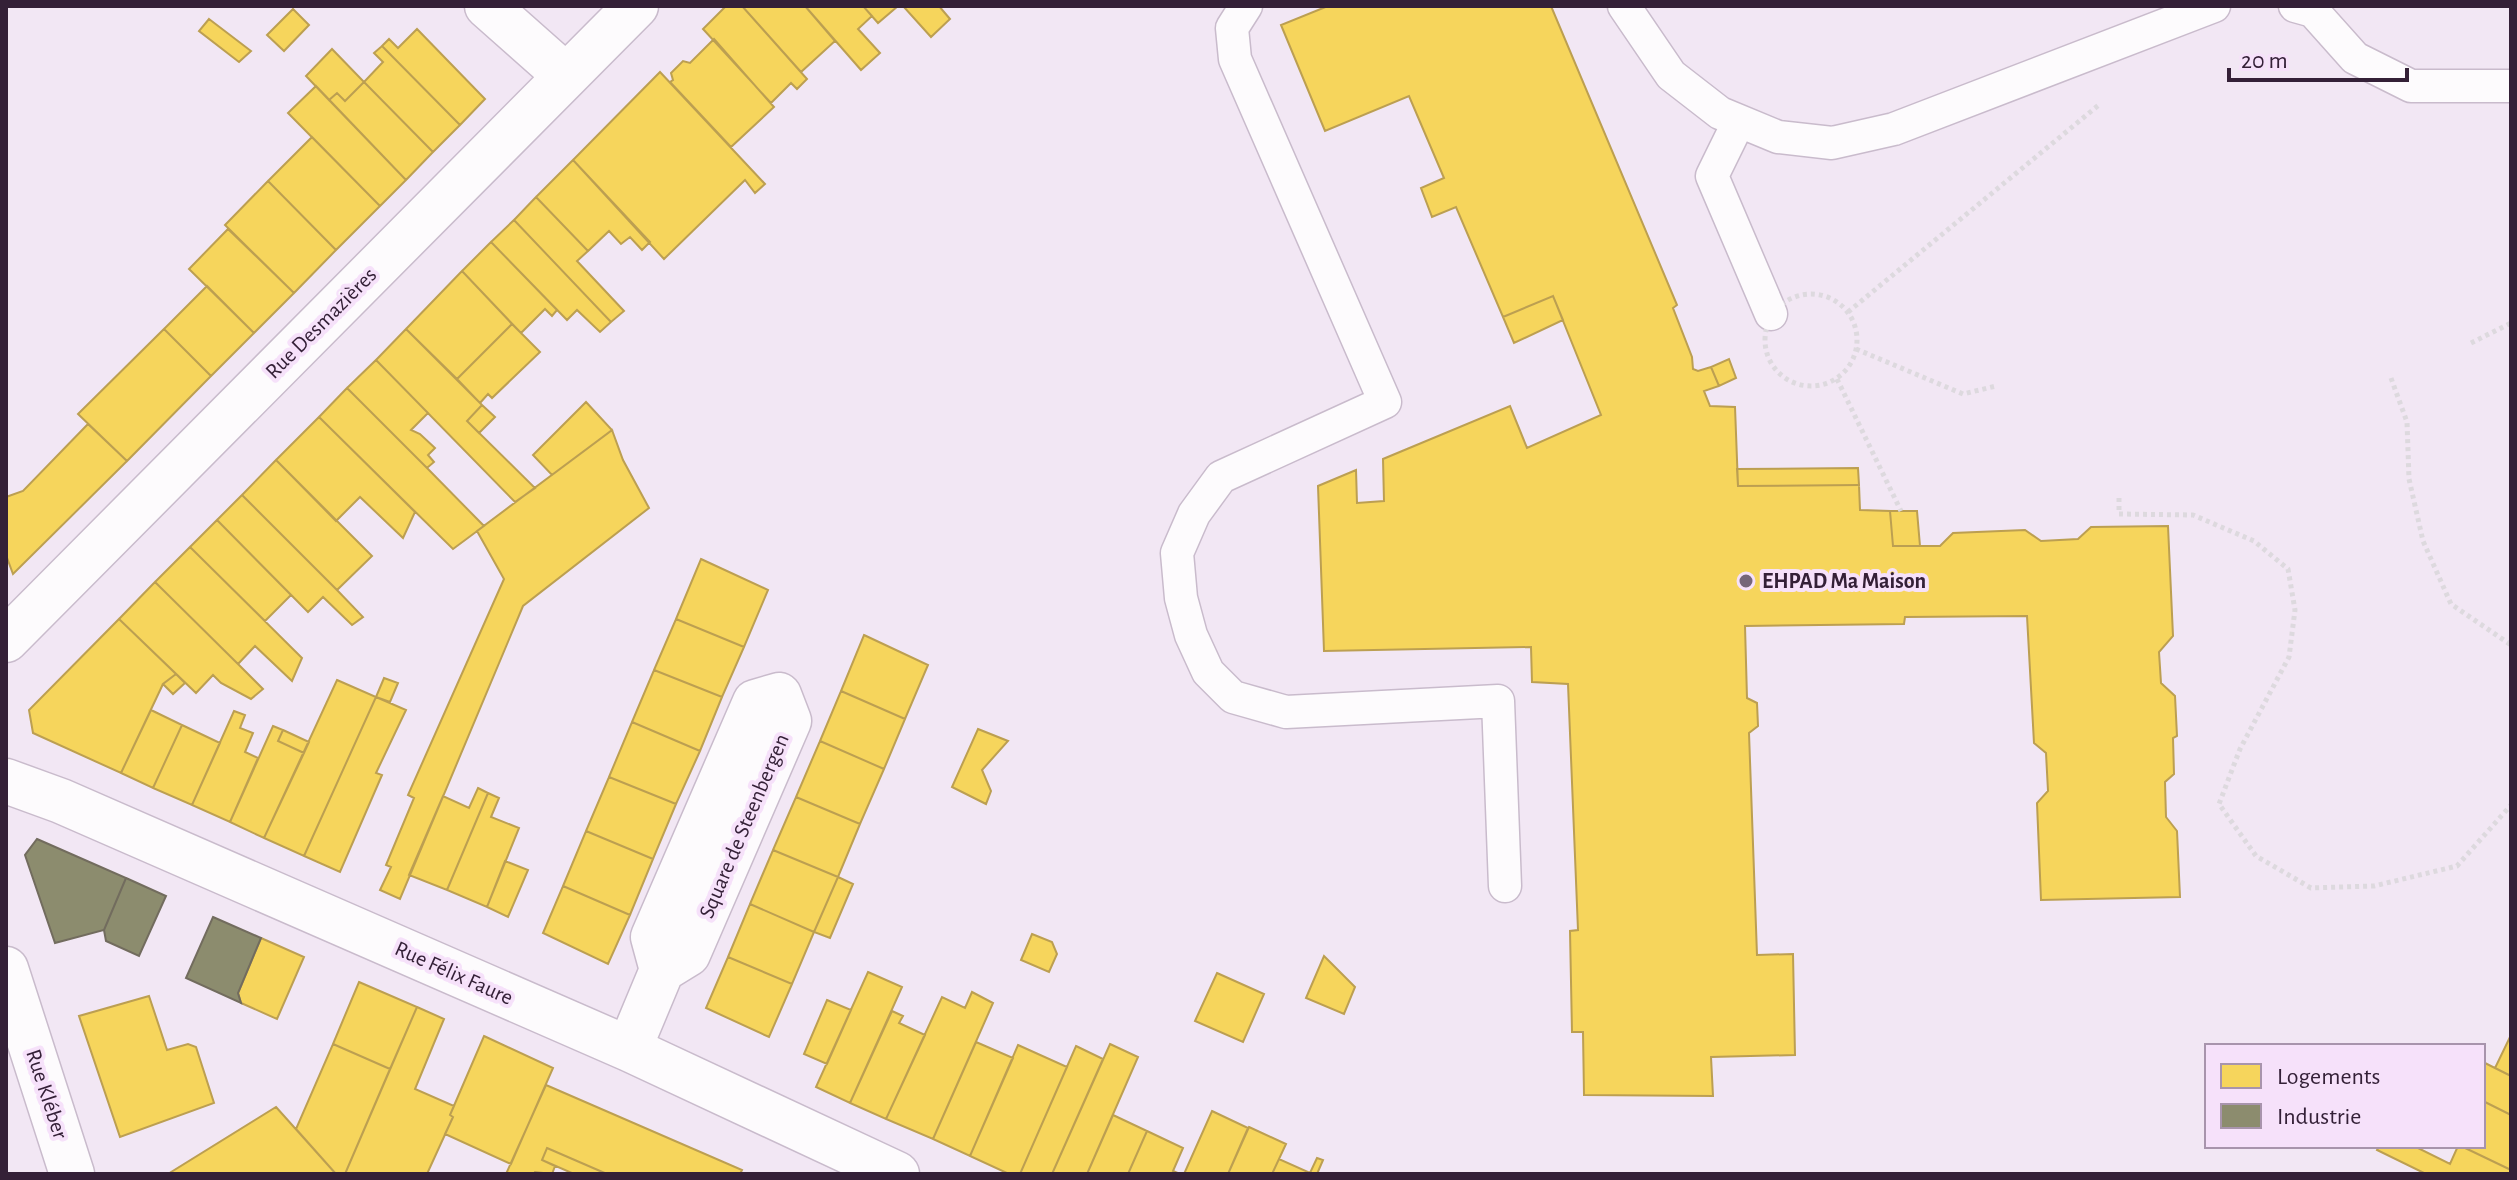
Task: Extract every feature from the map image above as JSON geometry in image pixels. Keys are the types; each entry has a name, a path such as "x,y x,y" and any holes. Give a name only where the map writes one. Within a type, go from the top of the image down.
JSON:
{"street":[{"path":"487,6 566,76"},
{"name":"Rue Desmazières","path":"6,640 636,6"},
{"name":"Square de Steenbergen","path":"629,1049 662,970 688,954 789,721 779,695 755,702 653,937 662,970"},
{"name":"Rue Félix Faure","path":"6,781 61,801 629,1049 897,1174"},
{"name":"Rue Kléber","path":"6,969 72,1174"}],"lane":[{"path":"1246,6 1232,28 1235,59 1385,402 1221,477 1194,514 1177,553 1181,598 1191,635 1208,672 1233,697 1286,712 1498,701 1505,886"},
{"path":"1624,6 1671,75 1720,113 1778,137 1832,143 1894,129 2214,6"},
{"path":"2295,6 2313,11 2355,58 2411,86 2511,86"},
{"path":"1739,121 1712,176 1771,314"}],"path":[{"path":"1848,312 2106,99"},
{"path":"2471,343 2511,323"},
{"path":"1856,349 1963,394 1996,386"},
{"path":"2391,378 2407,422 2409,479 2423,541 2451,604 2511,645"},
{"path":"1837,379 1901,511"},
{"path":"2119,498 2119,514 2193,515 2254,541 2288,569 2295,610 2289,657 2240,749 2219,804 2256,856 2311,888 2374,886 2457,866 2511,805"}],"building: Logements":[{"path":"726,6 742,6 807,79 797,89 791,83 771,103 703,29"},
{"path":"742,6 805,6 835,41 801,72"},
{"path":"805,6 863,6 872,16 858,29 880,53 861,70"},
{"path":"863,6 898,6 878,23"},
{"path":"903,6 939,6 950,19 931,37"},
{"name":"EHPAD Ma Maison","path":"1328,6 1551,6 1677,305 1673,308 1692,357 1693,369 1698,371 1711,367 1719,386 1704,391 1710,406 1735,407 1738,486 1859,485 1860,510 1890,511 1893,546 1940,546 1953,533 2025,530 2041,541 2078,539 2091,527 2168,526 2173,636 2159,652 2161,683 2175,696 2177,736 2173,738 2174,774 2165,782 2166,817 2177,831 2180,897 2041,900 2037,803 2048,791 2046,753 2034,743 2027,616 1905,617 1904,624 1745,626 1747,698 1757,703 1758,726 1749,733 1757,955 1793,954 1795,1055 1711,1057 1713,1096 1584,1095 1583,1032 1572,1032 1570,931 1578,930 1568,684 1532,682 1531,647 1324,651 1318,486 1356,470 1357,503 1384,501 1383,459 1510,406 1527,448 1601,415 1553,296 1503,317 1456,207 1432,217 1421,188 1444,178 1409,96 1325,131 1281,25"},
{"path":"293,9 309,25 284,51 267,35"},
{"path":"209,19 251,51 239,62 199,31"},
{"path":"417,29 485,99 460,125 382,46 389,39 398,48"},
{"path":"714,39 774,107 731,147 670,82 673,80 671,73 683,61 690,63"},
{"path":"382,46 460,125 433,152 364,82 383,62 374,53"},
{"path":"332,49 364,82 345,101 337,93 329,100 306,76"},
{"path":"660,72 765,184 755,193 745,180 664,259 573,160"},
{"path":"364,82 433,152 406,180 329,100 337,93 345,101"},
{"path":"316,86 406,180 380,206 288,113"},
{"path":"312,137 380,206 336,250 268,181"},
{"path":"573,160 650,242 642,250 630,237 621,244 609,231 588,251 536,197"},
{"path":"268,181 336,250 294,293 225,225"},
{"path":"536,197 588,251 577,261 624,311 611,322 514,220"},
{"path":"514,220 611,322 600,332 577,310 567,320 491,242"},
{"path":"228,229 294,293 254,333 189,269"},
{"path":"491,242 557,310 552,316 545,309 521,333 462,271"},
{"path":"462,271 512,324 457,379 406,329"},
{"path":"207,286 254,333 211,376 164,329"},
{"path":"1553,296 1563,320 1514,343 1503,317"},
{"path":"512,324 540,352 492,398 488,394 480,403 457,379"},
{"path":"164,329 211,376 127,461 78,414"},
{"path":"406,329 482,405 467,421 535,488 515,502 376,360"},
{"path":"1729,359 1736,378 1719,386 1711,367"},
{"path":"376,360 428,413 411,430 435,448 428,455 434,462 427,468 347,388"},
{"path":"347,388 484,526 453,549 319,417"},
{"path":"586,402 612,430 552,475 533,455"},
{"path":"482,405 495,417 479,433 467,421"},
{"path":"319,417 415,512 403,538 360,497 336,521 276,460"},
{"path":"88,424 127,461 13,574 6,555 6,497 23,491"},
{"path":"612,430 623,460 649,508 523,606 400,899 380,890 391,867 386,865 414,798 408,795 504,579 477,531"},
{"path":"276,460 372,556 337,590 242,495"},
{"path":"1858,468 1859,485 1738,486 1737,469"},
{"path":"242,495 363,617 352,625 323,597 308,612 217,520"},
{"path":"1890,511 1917,511 1920,546 1893,546"},
{"path":"217,520 291,595 265,621 190,547"},
{"path":"190,547 302,658 292,681 255,646 238,664 155,582"},
{"path":"701,559 768,590 744,647 676,619"},
{"path":"155,582 263,689 251,699 221,683 213,675 196,693 119,619"},
{"path":"119,619 176,674 163,684 121,773 33,733 29,710"},
{"path":"676,619 744,647 722,697 654,670"},
{"path":"864,635 928,665 905,719 841,691"},
{"path":"654,670 722,697 700,751 632,722"},
{"path":"176,674 185,683 173,694 163,684"},
{"path":"384,678 398,683 390,702 376,697"},
{"path":"337,680 376,697 304,856 264,838"},
{"path":"841,691 905,719 884,769 820,741"},
{"path":"376,697 406,710 376,773 382,775 340,872 304,856"},
{"path":"151,710 182,725 153,788 121,773"},
{"path":"234,711 245,715 240,728 253,733 245,752 258,758 230,822 192,805"},
{"path":"632,722 700,751 676,804 609,777"},
{"path":"182,725 220,743 192,805 153,788"},
{"path":"273,726 283,730 278,741 304,753 264,838 230,822"},
{"path":"978,729 1008,741 982,770 991,791 986,804 952,787"},
{"path":"283,730 309,742 304,753 278,741"},
{"path":"820,741 884,769 860,824 796,797"},
{"path":"609,777 676,804 653,859 586,831"},
{"path":"478,788 488,793 447,890 409,875 443,796 469,808"},
{"path":"488,793 499,798 491,817 519,828 487,907 447,890"},
{"path":"796,797 860,824 838,877 773,850"},
{"path":"586,831 653,859 630,915 563,886"},
{"path":"773,850 838,877 814,932 750,904"},
{"path":"505,861 528,870 508,917 487,907"},
{"path":"838,877 853,884 830,938 814,932"},
{"path":"563,886 630,915 608,964 543,933"},
{"path":"750,904 814,932 792,984 728,957"},
{"path":"1032,934 1052,942 1057,954 1049,972 1021,960"},
{"path":"261,938 304,957 277,1019 241,1003 238,993"},
{"path":"1324,956 1355,987 1344,1014 1306,998"},
{"path":"728,957 792,984 769,1037 706,1008"},
{"path":"868,972 902,987 850,1103 816,1087"},
{"path":"1217,973 1264,994 1243,1042 1195,1021"},
{"path":"359,982 417,1007 390,1069 333,1044"},
{"path":"972,992 993,1003 933,1139 886,1119 942,997 965,1008"},
{"path":"149,996 167,1050 188,1044 196,1047 214,1103 120,1137 79,1016"},
{"path":"827,1000 851,1010 827,1064 804,1054"},
{"path":"417,1007 444,1019 415,1089 454,1106 450,1115 453,1117 427,1174 345,1174"},
{"path":"892,1011 903,1016 899,1023 925,1035 886,1119 850,1103"},
{"path":"2511,1035 2511,1076 2495,1068"},
{"path":"484,1036 553,1068 511,1164 445,1134"},
{"path":"976,1042 1013,1058 970,1156 933,1139"},
{"path":"333,1044 390,1069 345,1174 336,1174 296,1129"},
{"path":"1110,1044 1138,1057 1087,1174 1052,1174"},
{"path":"1018,1045 1067,1067 1020,1174 1009,1174 970,1156"},
{"path":"1076,1046 1103,1059 1052,1174 1020,1174"},
{"path":"2485,1063 2511,1076 2511,1115 2485,1102"},
{"path":"546,1085 742,1170 740,1174 607,1174 547,1148 542,1160 555,1166 552,1174 506,1174"},
{"path":"2485,1102 2511,1115 2511,1170 2465,1148 2485,1148"},
{"path":"276,1107 336,1174 168,1174"},
{"path":"1212,1111 1248,1128 1228,1174 1184,1174"},
{"path":"1113,1115 1147,1131 1128,1174 1087,1174"},
{"path":"1249,1127 1286,1144 1272,1174 1228,1174"},
{"path":"1147,1131 1183,1148 1173,1171 1180,1174 1128,1174"},
{"path":"547,1148 607,1174 574,1174 542,1160"},
{"path":"2418,1148 2450,1164 2457,1148 2465,1148 2511,1170 2511,1174 2426,1174 2377,1150"},
{"path":"1317,1158 1323,1160 1317,1174 1272,1174 1279,1159 1310,1173"}],"building: Industrie":[{"path":"37,839 126,878 104,930 55,943 25,855"},
{"path":"126,878 166,896 139,956 106,941 104,930"},
{"path":"213,917 261,938 238,993 241,1003 186,978"}],"place":[{"name":"EHPAD Ma Maison","path":"1746,581"}]}
